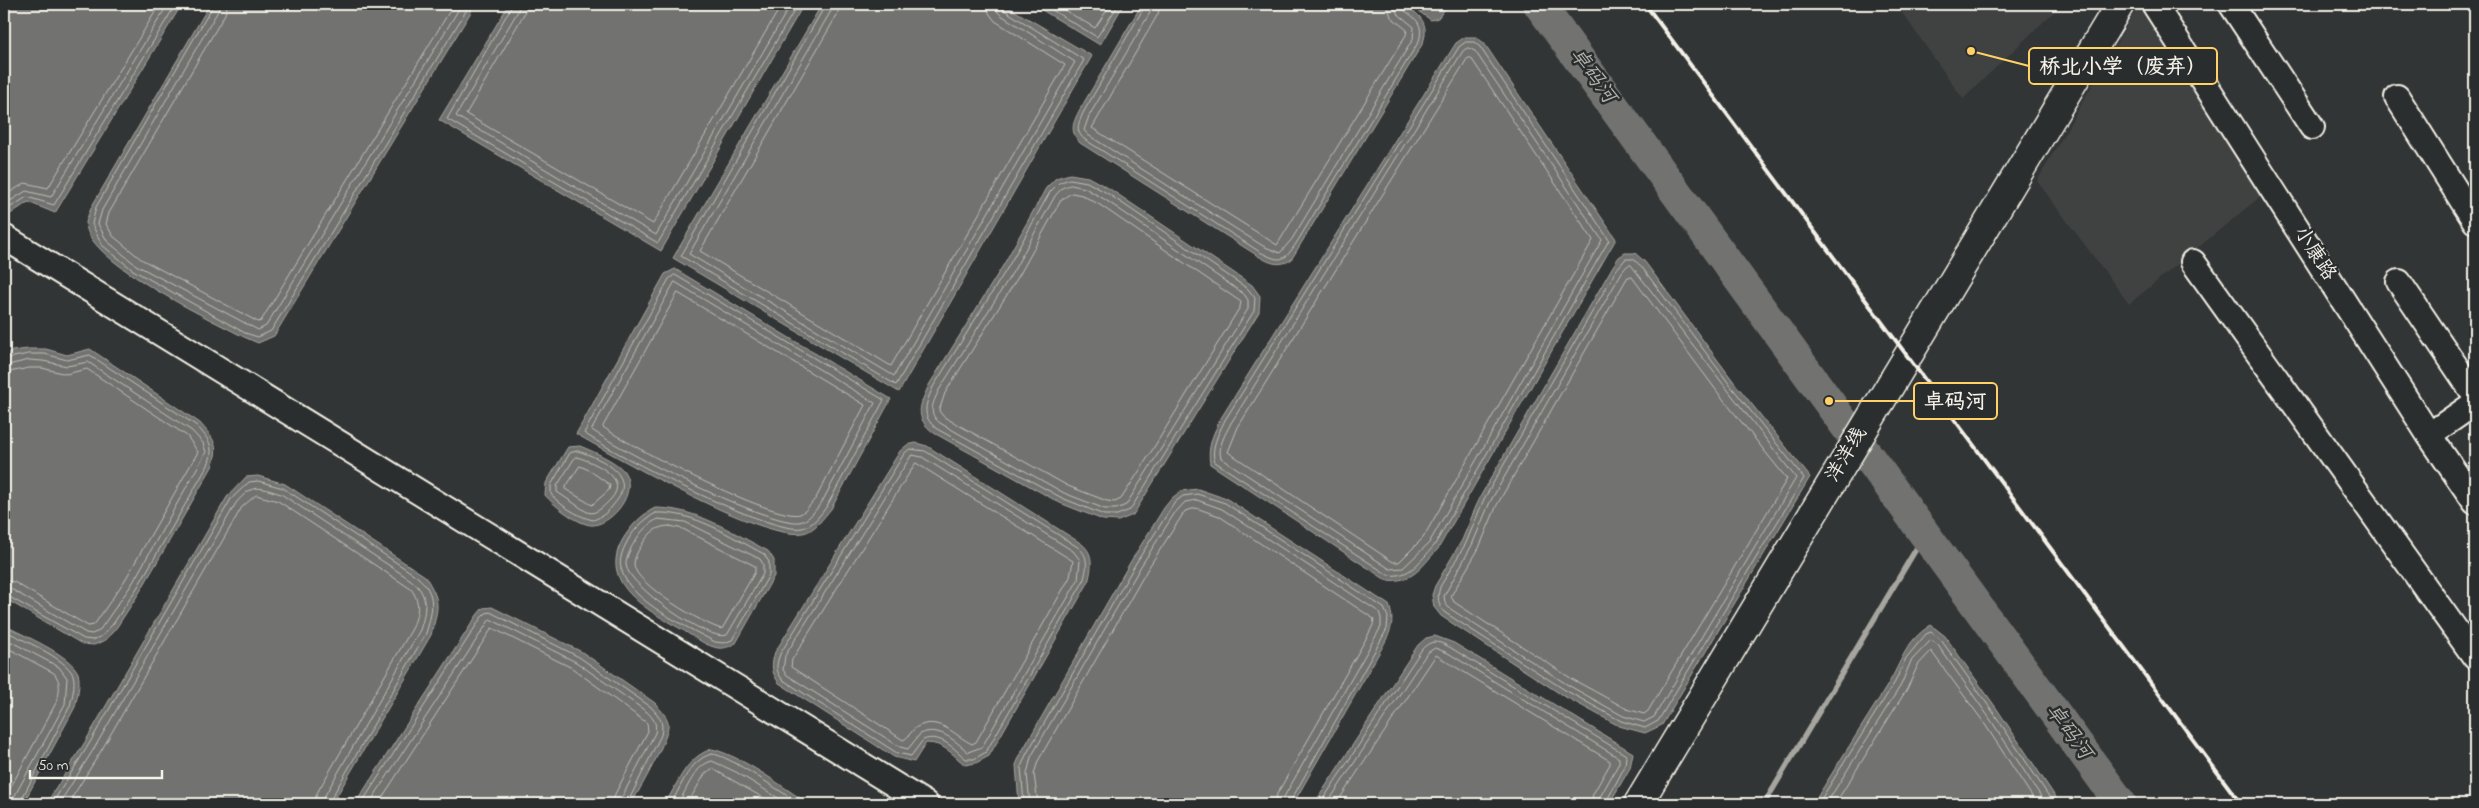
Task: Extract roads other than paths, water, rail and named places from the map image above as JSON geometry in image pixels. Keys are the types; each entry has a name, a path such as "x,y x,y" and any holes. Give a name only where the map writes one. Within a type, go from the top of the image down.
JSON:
{"main road":[{"name":"洋洋线","path":"1638,804 2120,4"}],"street":[{"name":"小康路","path":"2154,4 2429,435 2475,502"},
{"path":"2231,4 2312,127"},
{"path":"2397,97 2475,221"},
{"path":"4,237 926,804"},
{"path":"2194,262 2475,657"},
{"path":"2399,282 2475,395"},
{"path":"2429,435 2475,403"}],"water":[{"path":"4,4 182,4 55,213 28,202 6,217 4,215"},
{"path":"210,4 473,4 471,12 274,336 258,343 180,304 128,272 107,255 92,239 86,224 92,206"},
{"path":"509,4 804,4 661,251 439,120"},
{"path":"822,4 1003,4 1092,56 899,392 673,258"},
{"path":"1032,4 1124,4 1100,45"},
{"path":"1142,4 1403,4 1422,19 1425,29 1423,43 1291,260 1278,264 1262,258 1080,143 1077,139 1073,128 1079,111"},
{"path":"1408,4 1449,4 1438,18 1431,20"},
{"path":"1465,37 1476,37 1484,43 1616,239 1438,549 1410,577 1386,580 1210,464 1210,446 1221,418 1456,43"},
{"path":"1070,174 1088,177 1110,189 1252,285 1260,296 1259,312 1133,515 1118,521 1103,520 1060,503 934,433 923,422 920,410 929,385 1004,264 1046,188 1056,178"},
{"path":"1625,253 1635,253 1645,262 1734,382 1810,477 1662,725 1645,733 1619,726 1562,695 1441,616 1434,607 1432,595 1435,586 1462,540 1480,497 1613,266 1619,257"},
{"path":"675,269 891,399 831,509 811,530 803,533 783,532 756,524 724,511 655,478 576,434 665,274"},
{"path":"46,349 67,355 90,349 200,423 214,443 215,453 212,467 141,590 117,627 106,640 94,645 82,644 4,598 4,355 12,351"},
{"path":"916,443 927,446 1079,542 1088,550 1091,560 1088,583 989,756 976,763 965,765 943,747 932,743 926,743 914,762 894,757 779,683 772,668 775,652 900,451 907,445"},
{"path":"580,446 605,457 617,465 625,473 628,481 626,497 616,513 602,523 594,525 588,525 575,519 545,495 546,483 568,447"},
{"path":"258,476 285,484 425,576 436,598 437,610 431,635 332,804 46,804 85,742 227,497 246,477"},
{"path":"1198,489 1227,499 1389,605 1392,616 1391,626 1383,646 1293,804 1019,804 1016,765 1021,753 1131,561 1164,508 1181,491"},
{"path":"655,508 685,512 713,522 768,551 774,560 774,576 736,643 728,647 717,648 701,642 654,614 630,594 621,582 616,569 617,555 623,539 637,521"},
{"path":"492,607 582,652 655,703 665,715 668,729 665,739 631,804 355,804 477,615 483,608"},
{"path":"4,625 56,652 73,666 79,677 75,707 23,804 4,804"},
{"path":"1931,625 1945,636 1997,709 2060,804 1813,804 1887,686 1909,645"},
{"path":"1435,636 1454,643 1633,753 1630,768 1609,804 1314,804 1418,645 1426,638"},
{"path":"712,749 737,758 809,804 665,804 689,764 703,753"}],"waterway":[{"name":"卓码河","path":"1539,4 2121,804"},
{"path":"1764,804 1925,534"}],"railway":[{"path":"1645,4 2241,804"}],"place":[{"name":"桥北小学（废弃）","path":"1971,51"},
{"name":"卓码河","path":"1829,401"}]}
